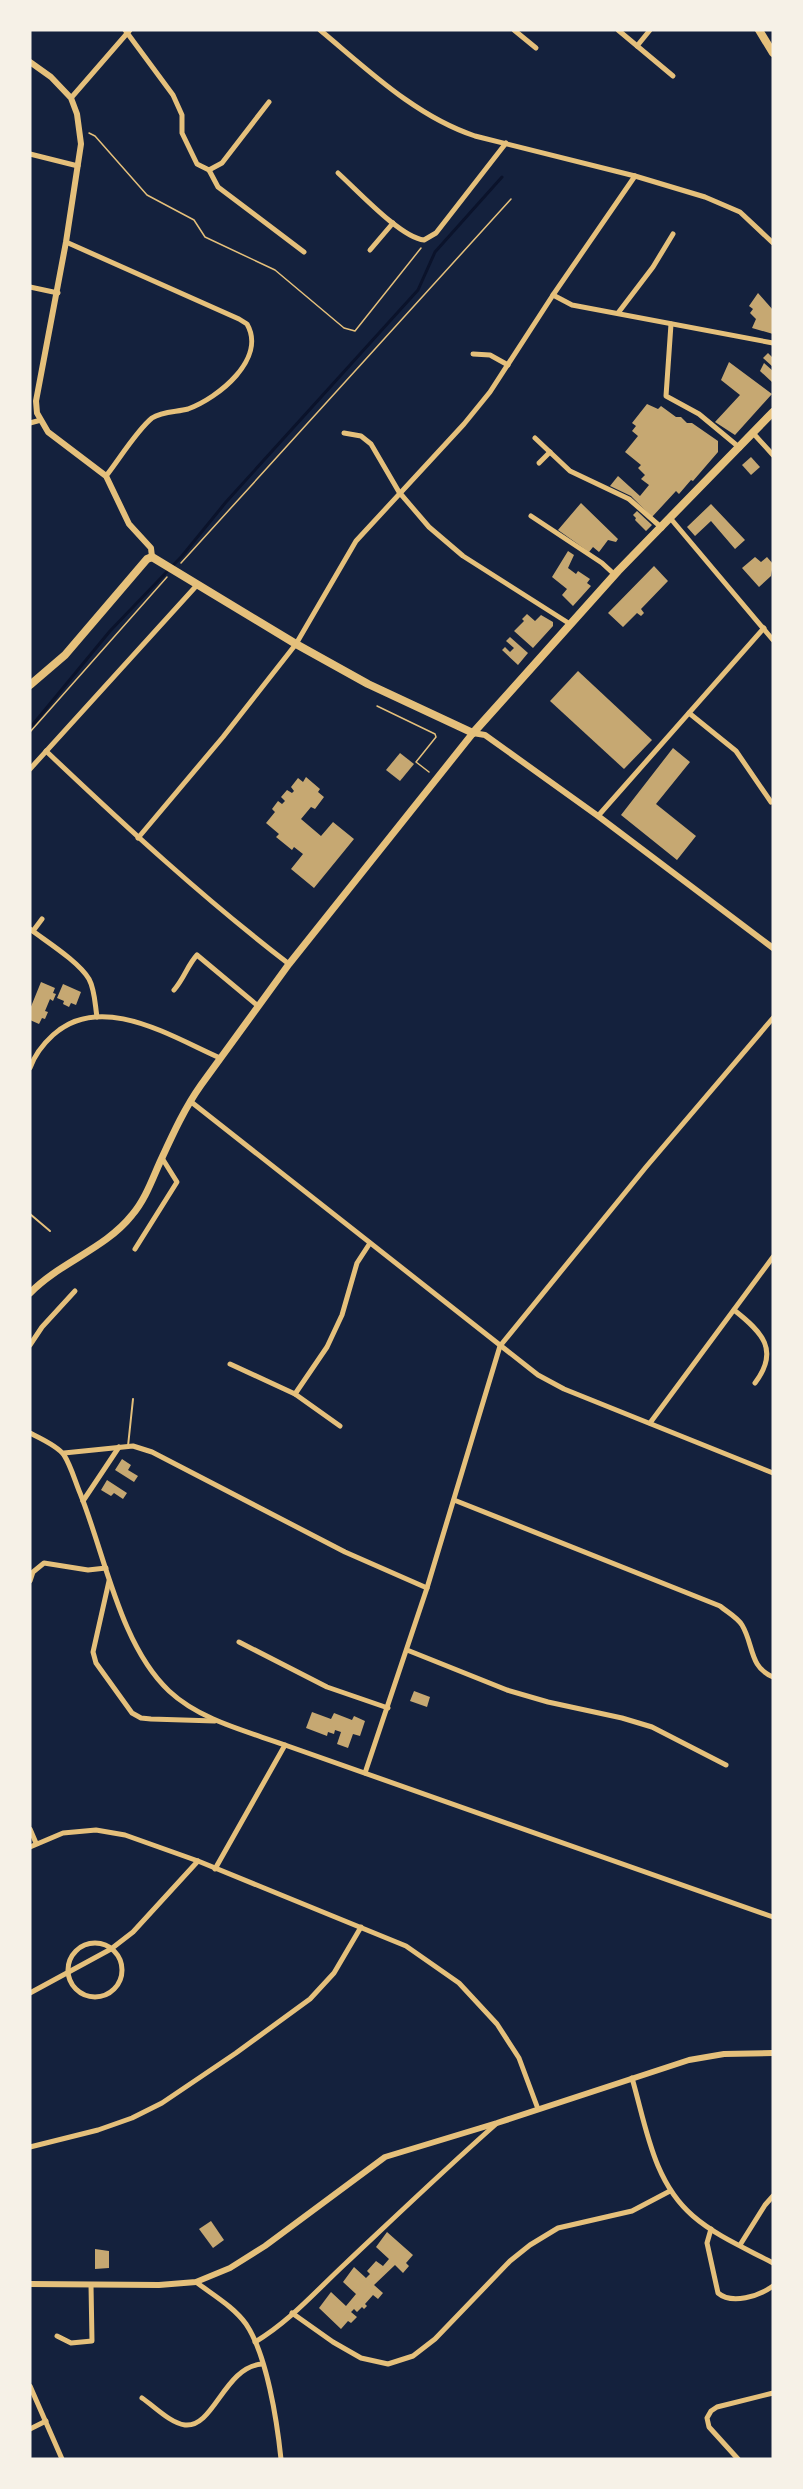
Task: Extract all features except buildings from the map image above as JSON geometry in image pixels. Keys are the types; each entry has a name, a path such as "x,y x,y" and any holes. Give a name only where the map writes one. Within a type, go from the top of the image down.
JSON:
{"main road":[{"path":"759,30 773,53"},
{"path":"30,1293 52,1272 116,1233 133,1215 190,1101 220,1058 289,964 473,733 615,574 773,412"},
{"path":"30,685 65,655 143,564 152,557 296,644 376,688 473,733"}],"street":[{"path":"320,30 431,117 462,131 635,176 705,197 740,212 773,243"},
{"path":"514,30 536,48"},
{"path":"618,30 673,76"},
{"path":"637,46 650,30"},
{"path":"71,98 127,31 173,96 182,115 182,133 192,157 202,168 208,170 218,187 304,252"},
{"path":"30,62 51,77 71,98 80,128 81,144 66,242 36,402 37,413 48,432 106,477 129,524 151,548 152,557"},
{"path":"208,170 222,163 269,102"},
{"path":"338,173 393,223 416,239 424,240 430,238 506,143"},
{"path":"30,154 78,166"},
{"path":"138,838 223,737 296,644 356,541 490,393 553,295 635,176"},
{"path":"370,250 393,223"},
{"path":"618,313 673,234"},
{"path":"66,242 247,324 254,341 250,354 227,384 204,402 188,409 154,417 106,477"},
{"path":"30,287 57,293"},
{"path":"553,295 572,305 773,343"},
{"path":"671,324 666,396 699,414 740,448"},
{"path":"473,354 490,355 508,365"},
{"path":"30,425 41,420"},
{"path":"344,433 362,436 371,444 399,492 429,527 464,556 570,624"},
{"path":"753,434 773,455"},
{"path":"535,438 570,471 629,499 662,528"},
{"path":"539,463 550,452"},
{"path":"531,516 615,574"},
{"path":"670,519 773,640"},
{"path":"30,768 198,584"},
{"path":"598,816 764,628"},
{"path":"689,713 736,751 771,802"},
{"path":"473,733 485,735 598,816 773,948"},
{"path":"46,751 138,838 225,915 289,964"},
{"path":"42,919 31,930 82,970 90,981 95,997 97,1017"},
{"path":"174,990 187,974 188,965 197,955 258,1006"},
{"path":"30,1068 44,1043 60,1029 79,1020 97,1017 138,1022 220,1058"},
{"path":"364,1773 428,1588 500,1346 646,1167 773,1018"},
{"path":"190,1101 538,1375 773,1473"},
{"path":"135,1250 177,1182 162,1158"},
{"path":"295,1394 327,1347 342,1315 357,1263 370,1243"},
{"path":"650,1423 773,1257"},
{"path":"30,1345 42,1327 75,1291"},
{"path":"734,1310 759,1332 768,1357 765,1369 755,1383"},
{"path":"767,1361 773,1365"},
{"path":"230,1364 295,1394 340,1426"},
{"path":"30,1432 63,1453 83,1501 109,1579 141,1658 170,1693 219,1721 773,1917"},
{"path":"63,1453 128,1446 152,1452 345,1552 428,1588"},
{"path":"83,1501 119,1447"},
{"path":"454,1500 720,1606 740,1622 751,1644 754,1661 765,1673 773,1677"},
{"path":"30,1581 33,1572 44,1563 88,1570 106,1568"},
{"path":"109,1579 93,1652 96,1663 132,1713 141,1718 151,1719 219,1721"},
{"path":"239,1642 327,1687 388,1708"},
{"path":"407,1650 507,1690 652,1727 726,1765"},
{"path":"215,1869 285,1745"},
{"path":"30,1829 36,1843"},
{"path":"30,1847 63,1833 96,1830 124,1835 198,1861 406,1947 459,1983 497,2024 519,2058 538,2109"},
{"path":"30,1993 40,1985 68,1974 111,1948 149,1917 198,1861"},
{"path":"30,2147 98,2130 132,2118 162,2103 310,1999 334,1973 360,1927"},
{"path":"91,1943 111,1948 121,1962 122,1974 118,1985 111,1993 101,1997 91,1998 82,1995 73,1987 68,1974 72,1955 80,1947 91,1943"},
{"path":"30,2284 159,2285 196,2282 230,2268 265,2247 385,2157 498,2123 689,2060 724,2054 773,2053"},
{"path":"632,2078 658,2168 670,2191 694,2217 711,2229 773,2263"},
{"path":"255,2342 292,2313 429,2184 498,2123"},
{"path":"292,2313 333,2342 361,2358 388,2364 413,2356 435,2339 510,2261 530,2245 558,2228 632,2211 670,2191"},
{"path":"740,2245 773,2196"},
{"path":"711,2229 707,2243 718,2293 731,2300 773,2286"},
{"path":"196,2282 236,2313 245,2323 255,2342 278,2433 281,2459"},
{"path":"57,2336 71,2343 92,2341 91,2285"},
{"path":"142,2398 176,2421 186,2425 196,2423 204,2417 237,2374 252,2365 262,2364"},
{"path":"30,2386 62,2459"},
{"path":"738,2459 709,2427 707,2418 717,2407 773,2393"},
{"path":"30,2429 46,2421"}],"lane":[{"path":"30,1214 50,1231"},
{"path":"128,1446 133,1399"}],"path":[{"path":"80,128 95,136 147,195 194,220 205,237 275,270 344,328 355,331 430,238"},
{"path":"180,564 511,199"},
{"path":"30,732 172,573"},
{"path":"377,706 435,734 436,737 416,762 429,772"}],"waterway":[{"path":"30,728 110,631 182,556 226,502 418,290 435,252 502,177"}]}
